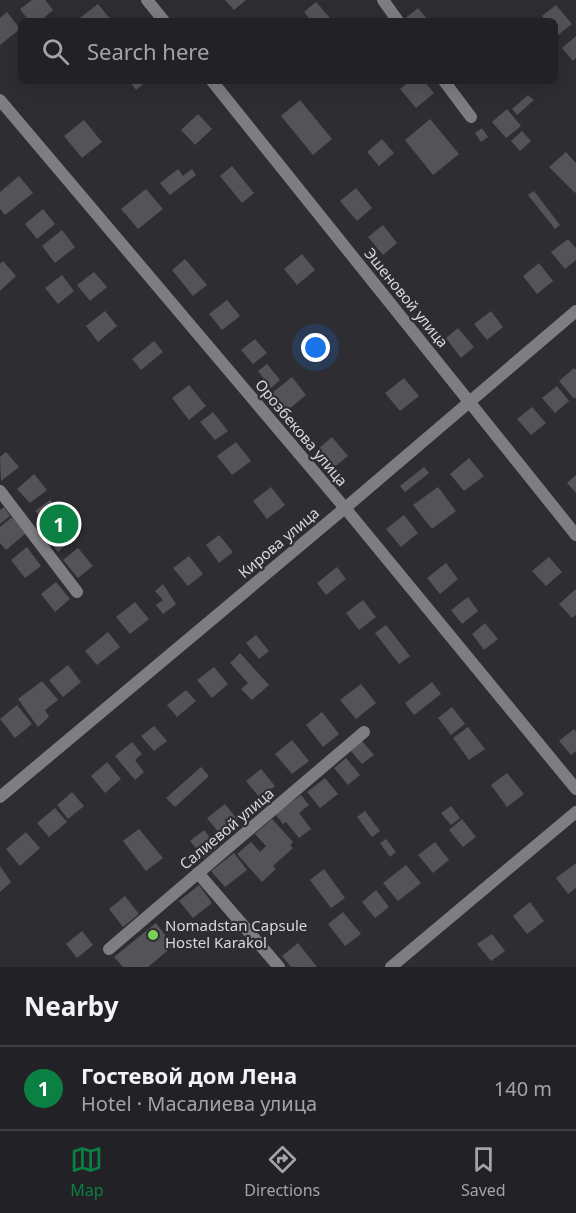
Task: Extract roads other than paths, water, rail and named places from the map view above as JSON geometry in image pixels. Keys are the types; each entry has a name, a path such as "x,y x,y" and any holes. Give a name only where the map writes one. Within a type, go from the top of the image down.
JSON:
{"street":[{"path":"147,0 162,18"},
{"path":"382,0 396,18"},
{"name":"Эшеновой улица","path":"214,84 576,535"},
{"path":"446,84 471,117"},
{"name":"Орозбекова улица","path":"0,99 345,508 576,789"},
{"name":"Кирова улица","path":"0,797 576,311"},
{"path":"0,491 77,592"},
{"name":"Салиевой улица","path":"109,949 364,732"},
{"path":"391,967 576,812"},
{"path":"198,873 279,967"}],"place":[{"name":"Гостевой дом Лена","path":"59,524"},
{"name":"Nomadstan Capsule Hostel Karakol","path":"153,935"}]}
